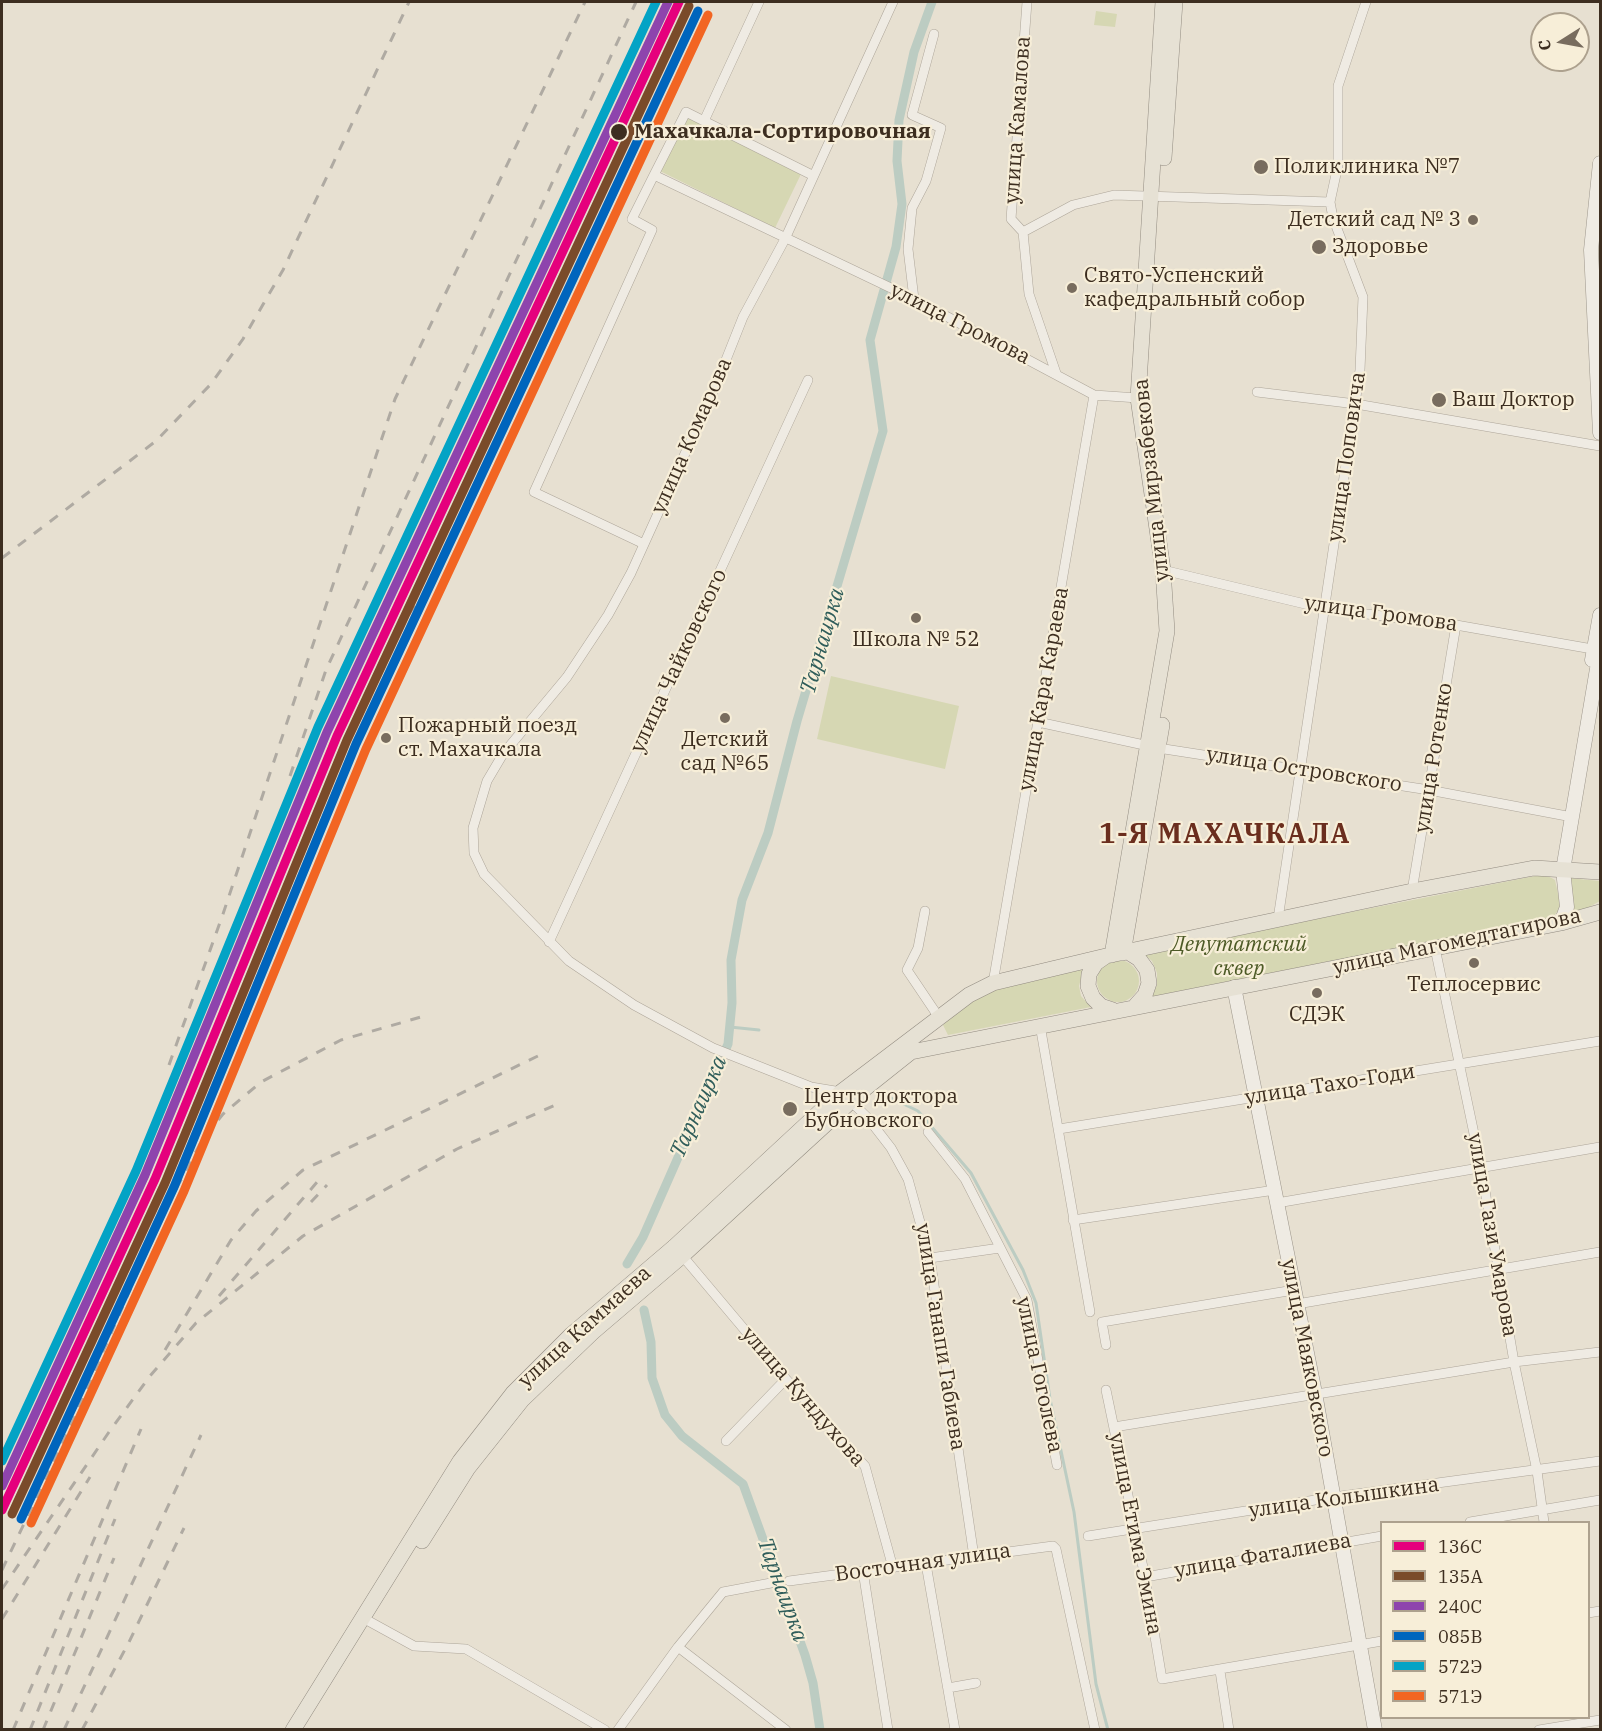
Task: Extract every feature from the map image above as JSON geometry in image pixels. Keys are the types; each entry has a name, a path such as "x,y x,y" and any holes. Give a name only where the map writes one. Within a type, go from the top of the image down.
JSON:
{"main road":[{"name":"улица Мирзабекова","path":"1117,954 1175,632 1147,398 1157,198 1163,2"},
{"name":"улица Мирзабекова","path":"1167,571 1138,398 1175,2"},
{"path":"908,1047 938,1017 969,995 993,983 1412,891 1534,868 1600,872"},
{"name":"улица Магомедтагирова","path":"1136,1005 1561,923 1600,912"},
{"path":"908,1047 1040,1026 1113,1011 1136,1005 1145,995 1149,983 1147,970 1139,959 1117,954 1096,963 1089,974 1088,986 1093,998 1101,1006 1113,1011"},
{"name":"улица Каммаева","path":"293,1730 468,1468 522,1400 678,1251 846,1097 908,1047"},
{"name":"улица Каммаева","path":"304,1730 367,1620"}],"street":[{"path":"704,121 759,2"},
{"name":"улица Комарова","path":"549,942 484,874 474,853 472,828 487,781 503,754 573,668 608,615 644,544 716,386 743,317 784,238 893,2"},
{"name":"улица Камалова","path":"1027,2 1011,219 1023,232 1029,294 1056,373"},
{"name":"улица Поповича","path":"1278,920 1360,370 1362,297 1333,218 1330,202 1338,165 1338,86 1366,2"},
{"path":"914,299 908,249 912,208 926,181 941,128 912,115 934,34"},
{"path":"644,544 534,492 652,230 632,219 686,112 812,175"},
{"path":"1600,163 1596,257 1600,433"},
{"name":"улица Громова","path":"654,175 882,283 1094,395 1138,398"},
{"path":"1023,232 1073,205 1114,195 1330,202"},
{"path":"1596,257 1600,218"},
{"name":"улица Чайковского","path":"549,942 808,380"},
{"path":"1257,392 1356,404 1600,446"},
{"name":"улица Кара Караева","path":"993,983 1094,395"},
{"name":"улица Громова","path":"1167,571 1326,609 1456,625 1598,651"},
{"path":"1561,923 1567,907 1560,869 1598,651 1600,615"},
{"name":"улица Ротенко","path":"1412,891 1456,625"},
{"name":"улица Островского","path":"1038,722 1153,747 1429,790 1569,816"},
{"path":"925,911 918,948 907,970 938,1017"},
{"path":"549,942 569,961 634,1005 713,1047 811,1086 846,1097"},
{"name":"улица Гази Умарова","path":"1435,948 1481,1167 1514,1362 1537,1471 1544,1521"},
{"name":"улица Маяковского","path":"1234,987 1315,1393 1375,1730"},
{"path":"1040,1026 1090,1312"},
{"name":"улица Тахо-Годи","path":"1059,1129 1257,1096 1460,1066 1600,1041"},
{"name":"улица Ганапи Габиева","path":"846,1097 867,1117 891,1148 908,1179 930,1258 974,1557"},
{"name":"улица Гоголева","path":"928,1132 965,1179 1027,1300 1058,1465"},
{"path":"1074,1220 1276,1197 1600,1147"},
{"path":"930,1258 1000,1248"},
{"name":"улица Кундухова","path":"678,1251 786,1379 865,1466 893,1568"},
{"path":"1297,1304 1600,1252"},
{"path":"1106,1345 1102,1322 1294,1290"},
{"path":"1114,1427 1514,1362 1600,1352"},
{"path":"726,1441 786,1379"},
{"name":"улица Етима Эмина","path":"1106,1390 1146,1577 1162,1679 1220,1671"},
{"name":"улица Колышкина","path":"1088,1536 1334,1497 1600,1461"},
{"path":"1477,1521 1600,1500"},
{"name":"улица Фаталиева","path":"1146,1577 1380,1536"},
{"name":"Восточная улица","path":"789,1581 1048,1546 1056,1549 1095,1730"},
{"path":"926,1564 955,1730"},
{"path":"863,1571 888,1730"},
{"path":"618,1730 678,1647 723,1592 771,1583"},
{"path":"367,1620 414,1646 466,1648 605,1730"},
{"path":"1229,1730 1220,1671 1380,1641"},
{"path":"678,1647 786,1730"},
{"path":"948,1688 976,1683"},
{"path":"1539,1730 1600,1720"}],"green space":[{"path":"1096,11 1117,14 1115,27 1094,25"},
{"path":"687,116 802,172 775,228 660,171"},
{"path":"831,676 959,706 945,769 817,739"},
{"name":"Депутатский сквер","path":"1545,874 1555,880 1561,907 1553,917 1151,997 1157,985 1157,973 1152,961 1143,953"},
{"path":"1569,878 1600,881 1600,901 1584,910 1572,912"},
{"path":"1118,960 1133,966 1139,981 1133,996 1118,1002 1103,996 1097,981 1103,966"},
{"path":"1084,967 1079,986 1081,996 1091,1007 948,1035 943,1025 971,1000 997,988"}],"waterway":[{"name":"Тарнаирка","path":"627,1264 643,1237 728,1044 732,1003 731,960 742,900 768,833 797,721 883,431 870,340 896,247 902,204 897,161 899,120 914,52 932,2"},
{"path":"730,1027 759,1030"},
{"path":"887,1096 918,1111 971,1173 1023,1270 1036,1303 1050,1399 1074,1512 1096,1684 1108,1730"},
{"name":"Тарнаирка","path":"644,1310 651,1342 652,1378 665,1415 682,1436 743,1484 805,1655 813,1683 820,1730"}],"railway":[{"path":"2,558 156,441 211,384 243,339 283,270 409,2"},
{"path":"169,1065 223,914 395,399 585,2"},
{"path":"290,776 326,670 636,2"},
{"path":"301,850 346,739 395,636 415,605"},
{"path":"2,1570 72,1423 164,1212 201,1142 223,1114 261,1082 341,1040 421,1017"},
{"path":"165,1350 231,1240 256,1211 303,1170 544,1053"},
{"path":"2,1589 109,1432 150,1376 196,1323 303,1236 457,1149 562,1102"},
{"path":"219,1296 318,1181"},
{"path":"311,1202 327,1185"},
{"path":"13,1730 141,1429"},
{"path":"64,1730 201,1435"},
{"path":"2,1619 90,1477"},
{"path":"30,1730 115,1519"},
{"path":"82,1730 129,1642 184,1528"},
{"path":"43,1730 114,1558"}],"transit line":[{"name":"572Э","path":"2,1461 136,1171 318,727 656,2"},
{"name":"240С","path":"2,1486 145,1175 327,732 668,2"},
{"name":"136С","path":"2,1510 155,1179 337,736 679,2"},
{"name":"135А","path":"12,1514 165,1183 347,740 689,6"},
{"name":"085В","path":"21,1519 174,1187 356,744 698,11"},
{"name":"571Э","path":"31,1523 184,1191 366,749 708,15"}],"place":[{"name":"Махачкала-Сортировочная","path":"619,132"},
{"name":"Поликлиника №7","path":"1261,167"},
{"name":"Детский сад № 3","path":"1473,220"},
{"name":"Здоровье","path":"1319,247"},
{"name":"Свято-Успенский кафедральный собор","path":"1072,288"},
{"name":"Ваш Доктор","path":"1439,400"},
{"name":"Школа № 52","path":"916,618"},
{"name":"Детский сад №65","path":"725,718"},
{"name":"Пожарный поезд ст. Махачкала","path":"386,738"},
{"name":"Теплосервис","path":"1474,963"},
{"name":"СДЭК","path":"1317,993"},
{"name":"Центр доктора Бубновского","path":"790,1109"}],"district":[{"name":"1-Я МАХАЧКАЛА","path":"1225,835"}]}
